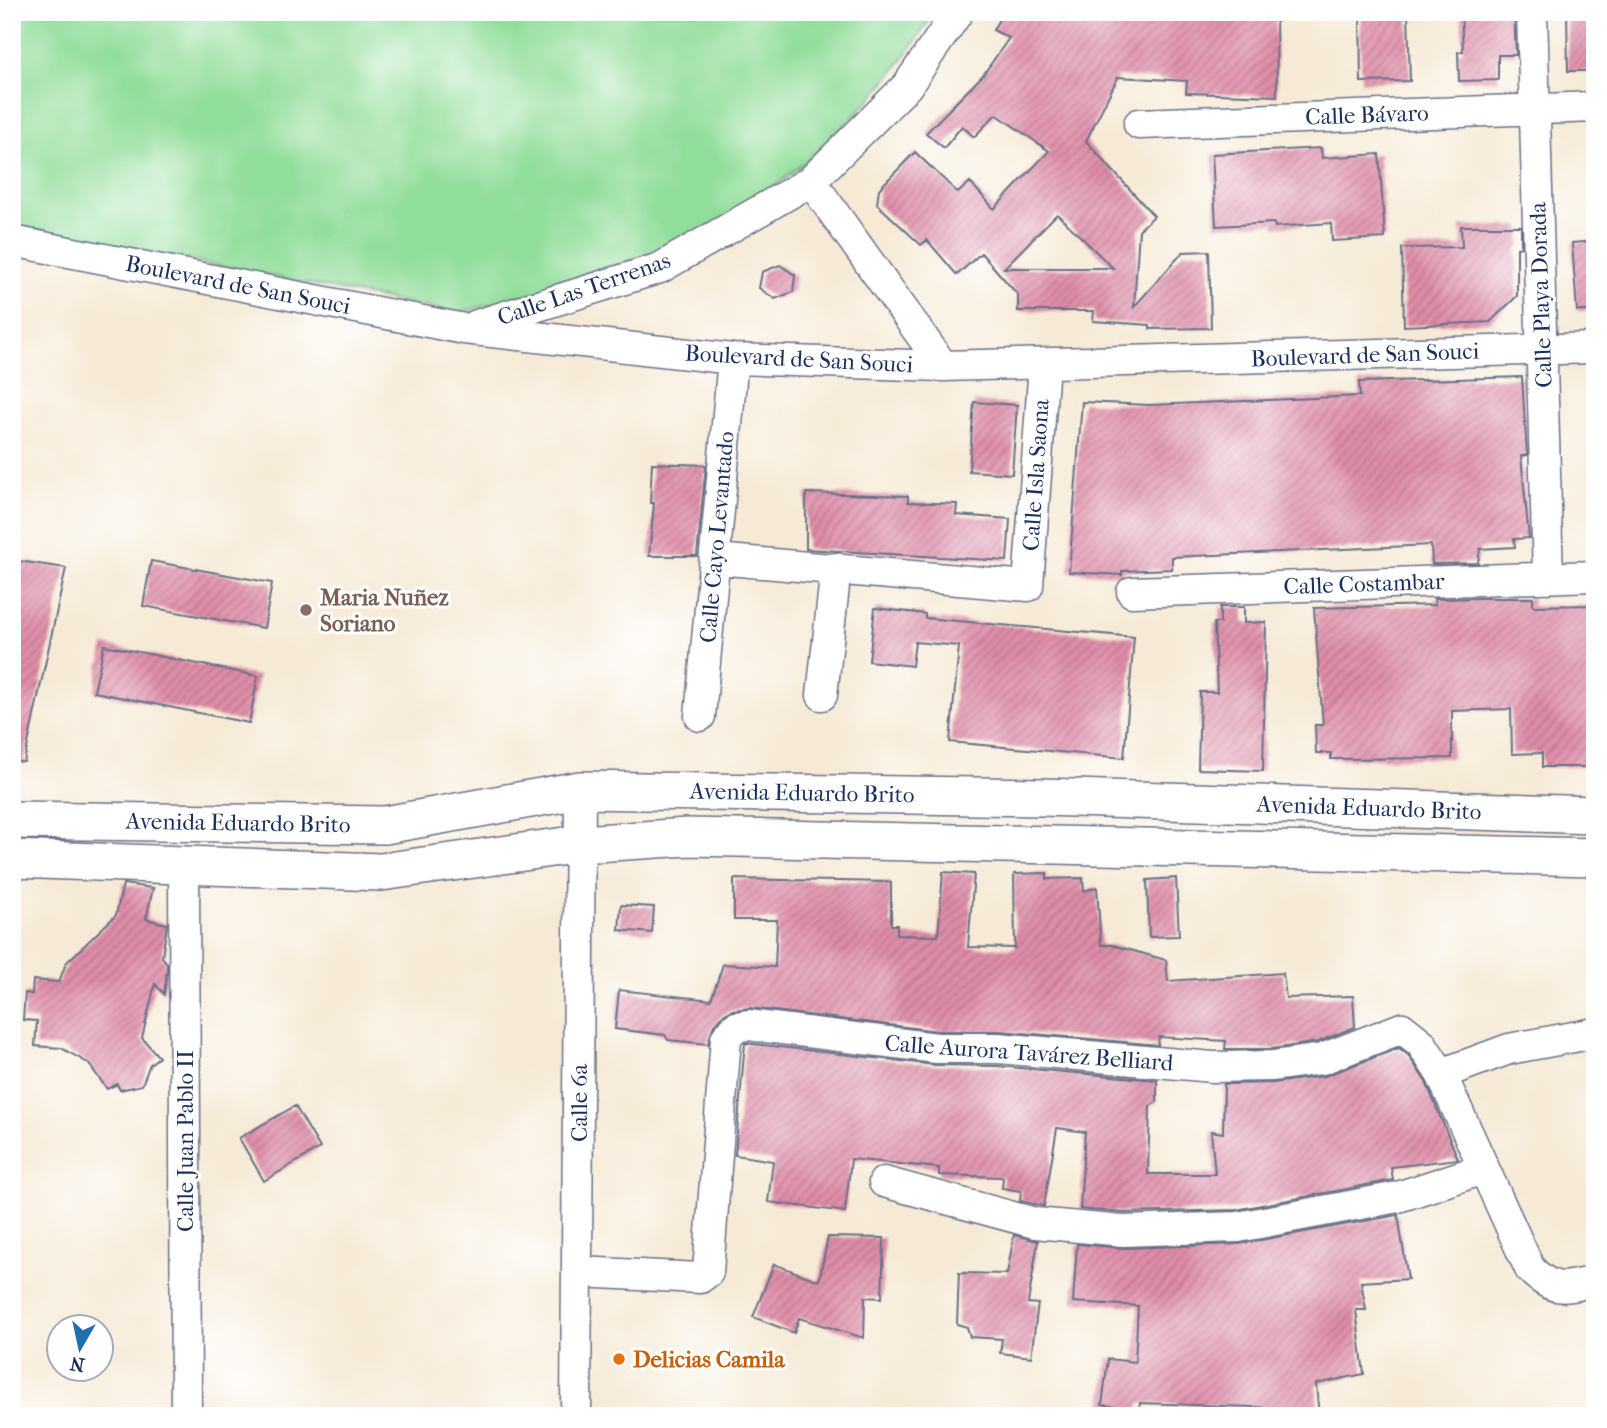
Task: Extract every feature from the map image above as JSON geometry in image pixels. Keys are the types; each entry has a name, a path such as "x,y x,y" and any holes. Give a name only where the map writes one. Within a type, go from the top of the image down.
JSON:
{"street":[{"name":"Calle Las Terrenas","path":"464,329 660,268 811,181 907,86 958,12"},
{"name":"Calle Playa Dorada","path":"1532,12 1548,578"},
{"name":"Calle Bávaro","path":"1139,124 1595,107"},
{"path":"811,181 943,366"},
{"name":"Boulevard de San Souci","path":"12,241 464,329 733,359 943,366 1595,348"},
{"name":"Calle Cayo Levantado","path":"700,716 733,359"},
{"name":"Calle Isla Saona","path":"836,568 1028,586 1044,364"},
{"path":"716,559 836,568 822,695"},
{"name":"Calle Costambar","path":"1132,592 1595,576"},
{"name":"Avenida Eduardo Brito","path":"12,820 385,825 580,790 1029,797 1595,816"},
{"name":"Calle 6a","path":"576,1416 580,790"},
{"name":"Avenida Eduardo Brito","path":"12,859 381,872 580,844 688,837 1595,857"},
{"name":"Calle Juan Pablo II","path":"184,866 186,1416"},
{"name":"Calle Aurora Tavárez Belliard","path":"579,1272 700,1278 708,1272 726,1038 736,1027 748,1026 937,1048 998,1048 1005,1051 1213,1067 1273,1066 1322,1059 1402,1028 1421,1043 1441,1074 1530,1269 1544,1282 1561,1289 1595,1281"},
{"path":"1441,1074 1509,1049 1595,1033"},
{"path":"884,1182 1035,1223 1123,1231 1238,1227 1398,1197 1483,1169"}],"green space":[{"path":"12,12 934,12 912,47 885,81 824,146 789,175 717,224 680,242 598,273 456,313 12,225"}],"building":[{"path":"1003,12 1276,12 1277,96 1186,93 1187,81 1118,77 1086,141 1154,216 1139,230 1134,307 1183,252 1209,251 1211,328 1150,329 1150,325 1093,321 1094,311 1018,311 1018,295 981,253 957,275 927,240 921,245 877,204 879,189 915,152 958,193 970,182 994,209 1049,151 996,114 974,137 962,126 944,148 926,133 983,75 1009,38 993,30","holes":["1057,214 1113,268 1004,268"]},
{"path":"1360,12 1408,12 1410,81 1361,82"},
{"path":"1461,12 1514,12 1516,55 1498,55 1498,80 1459,81 1458,52 1463,51"},
{"path":"1567,12 1595,12 1595,71 1568,71"},
{"path":"1321,148 1322,158 1379,154 1385,238 1332,241 1331,223 1275,227 1274,223 1216,226 1212,154"},
{"path":"1461,226 1521,226 1521,247 1517,248 1517,296 1490,322 1404,326 1402,248 1462,247"},
{"path":"1595,241 1595,311 1577,311 1572,243"},
{"path":"780,265 795,275 793,292 775,299 759,288 762,272"},
{"path":"1522,377 1527,455 1521,456 1529,538 1514,539 1515,547 1480,549 1478,563 1432,564 1431,545 1172,557 1172,569 1122,571 1122,575 1069,572 1082,402 1150,405 1360,396 1359,382"},
{"path":"974,402 1017,405 1012,474 969,471"},
{"path":"652,463 706,465 697,556 649,556 654,503 650,503"},
{"path":"806,493 908,496 908,502 957,504 956,515 1010,519 1007,561 806,549"},
{"path":"12,560 66,568 24,762 12,761"},
{"path":"151,561 272,583 264,628 143,606"},
{"path":"1533,598 1533,606 1595,605 1595,767 1542,767 1542,753 1512,754 1511,709 1452,711 1452,758 1331,759 1331,753 1316,753 1315,725 1323,725 1314,608 1435,605 1434,599"},
{"path":"1220,607 1244,607 1244,623 1266,622 1263,771 1198,769 1200,692 1217,692 1214,623 1220,623"},
{"path":"875,608 925,614 925,618 1134,637 1124,758 950,742 959,646 915,642 912,666 869,661"},
{"path":"104,645 258,676 249,723 94,692"},
{"path":"943,872 974,874 968,947 1015,948 1014,874 1047,873 1047,879 1083,878 1084,891 1097,887 1101,945 1112,945 1166,960 1168,981 1283,973 1286,998 1353,996 1355,1027 1318,1042 1272,1049 1225,1049 1226,1041 1159,1037 1158,1045 999,1031 938,1031 750,1008 733,1010 723,1015 713,1027 708,1044 668,1040 665,1035 615,1029 619,990 711,1000 723,964 775,967 777,920 734,920 734,879 891,882 891,925 897,925 897,935 938,936"},
{"path":"1176,878 1179,936 1149,937 1147,880"},
{"path":"123,884 153,888 146,919 167,924 162,957 167,963 167,972 164,994 155,984 142,1038 159,1057 150,1064 142,1085 120,1090 117,1084 107,1089 88,1063 61,1048 35,1046 37,1021 23,1020 25,993 32,994 33,980 59,982 66,963 116,915"},
{"path":"621,905 654,907 652,933 619,930"},
{"path":"745,1043 935,1065 997,1066 1157,1080 1157,1102 1150,1106 1148,1174 1215,1174 1211,1131 1223,1133 1224,1084 1273,1083 1325,1076 1399,1048 1408,1055 1426,1082 1458,1159 1391,1167 1393,1180 1236,1210 1123,1213 1080,1209 1085,1132 1057,1128 1044,1206 1020,1201 1021,1191 1002,1188 1003,1177 939,1175 939,1168 851,1159 845,1212 768,1202 773,1161 735,1155"},
{"path":"295,1106 320,1148 264,1181 239,1138"},
{"path":"1398,1215 1408,1279 1361,1282 1366,1310 1356,1310 1364,1374 1316,1384 1319,1416 1280,1416 1279,1408 1140,1403 1139,1410 1102,1405 1108,1359 1135,1362 1138,1306 1073,1302 1077,1244 1123,1248 1239,1244"},
{"path":"1014,1235 1038,1241 1028,1303 1038,1304 1031,1357 1000,1353 1002,1339 970,1337 967,1327 957,1324 959,1273 1007,1274"},
{"path":"828,1237 884,1238 882,1298 865,1297 864,1338 799,1318 794,1333 753,1317 774,1264 819,1281"}],"place":[{"name":"Maria Nuñez Soriano","path":"306,610"},
{"name":"Delicias Camila","path":"619,1359"}]}
